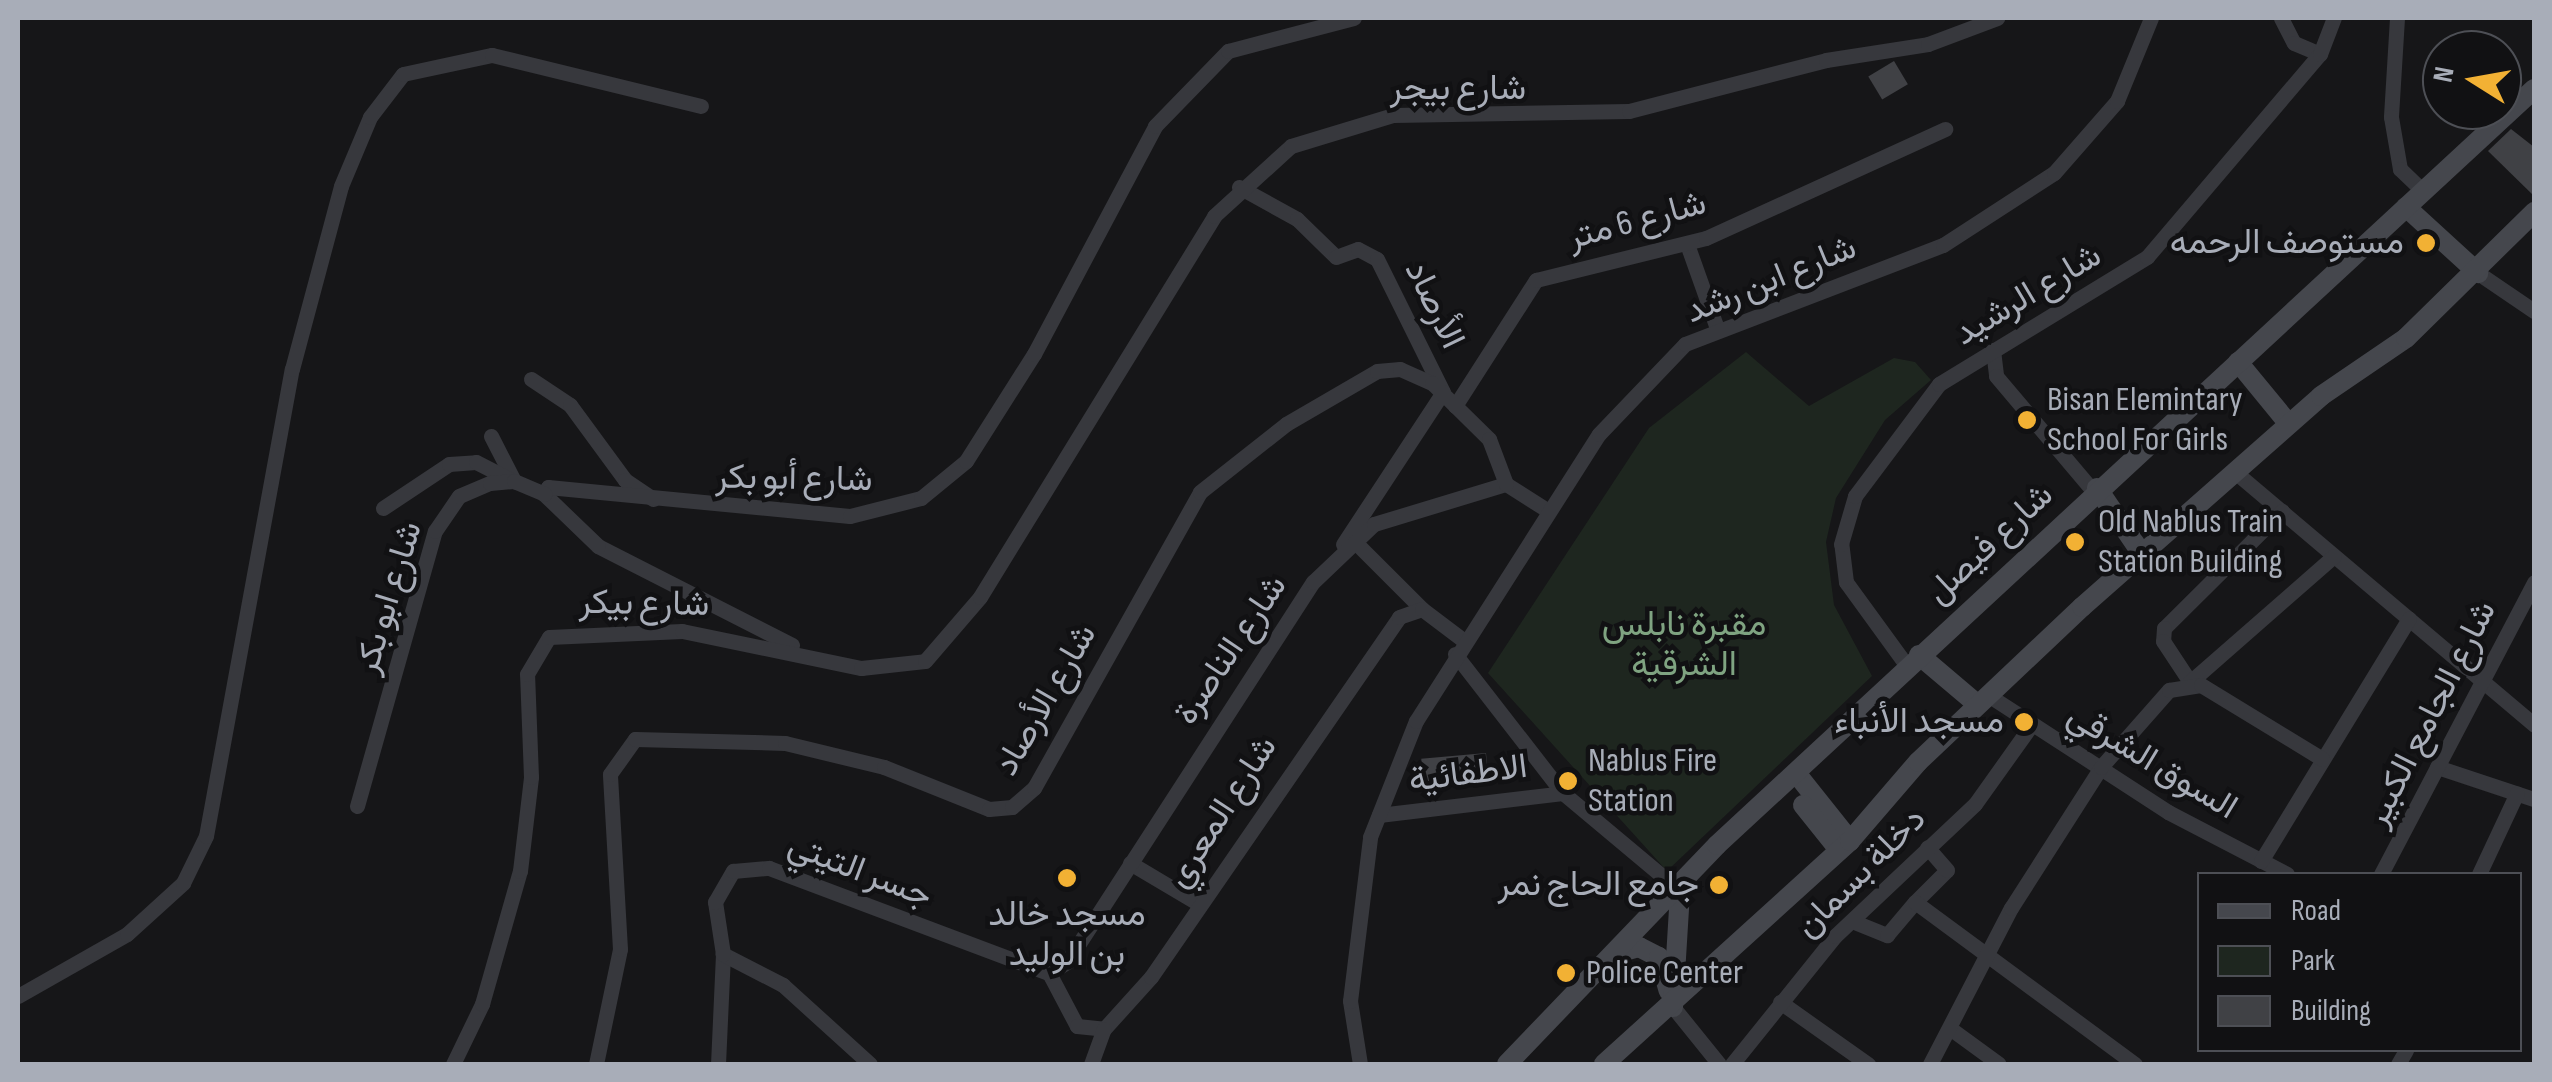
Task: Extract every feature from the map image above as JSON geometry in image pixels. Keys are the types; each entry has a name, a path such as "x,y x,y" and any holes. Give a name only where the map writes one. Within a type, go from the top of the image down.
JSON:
{"main road":[{"name":"شارع فيصل","path":"1507,1064 1913,661 2534,89"},
{"path":"2406,207 2478,273"},
{"path":"1604,1064 1673,1007 1844,846 1982,700 2138,557 2289,424 2478,273 2534,212"},
{"path":"2238,362 2289,424"},
{"path":"2092,493 2138,557"},
{"path":"1913,661 1982,700"},
{"path":"1791,778 1844,846"},
{"path":"1673,1007 1680,891"},
{"path":"1618,953 1640,946 1659,957 1673,1007"}],"street":[{"name":"شارع أبو بكر","path":"544,494 548,488 656,502 850,516 933,491 966,461 1034,354 1154,126 1228,51 1354,18"},
{"name":"شارع بيجر","path":"1007,554 1148,314 1239,188 1292,146 1360,120 1592,117 1928,44 1997,18"},
{"name":"شارع ابن رشد","path":"1360,1064 1350,1001 1379,815 1459,647 1599,434 1685,344 1942,245 2054,173 2116,101 2150,18"},
{"path":"2281,18 2294,43 2320,54"},
{"name":"شارع الرشيد","path":"1913,661 1886,646 1846,582 1849,508 1939,384 2147,257 2320,54 2334,18"},
{"path":"2397,18 2391,117 2400,169 2423,191"},
{"path":"18,996 126,934 183,883 206,836 292,369 341,186 370,117 402,74 492,55 701,106"},
{"name":"شارع 6 متر","path":"1455,406 1536,280 1687,244 1946,129"},
{"name":"الأرصاد","path":"1239,188 1308,226 1336,256 1358,249 1377,259 1443,392 1327,568"},
{"path":"1687,244 1718,331"},
{"path":"2478,273 2534,310"},
{"path":"1993,350 1996,376 2092,493"},
{"name":"شارع الأرصاد","path":"596,1064 620,949 610,782 626,745 692,735 784,743 884,767 982,807 1012,808 1034,788 1200,492 1286,424 1376,371 1410,372 1443,392 1488,439 1506,484"},
{"path":"531,379 570,405 625,480 656,502"},
{"path":"491,436 514,480"},
{"path":"383,508 449,464 476,462 544,494 598,546 808,654"},
{"path":"2235,472 2534,725"},
{"name":"شارع ابو بكر","path":"357,806 435,531 460,496 514,480"},
{"path":"1506,484 1548,510"},
{"name":"شارع الناصرة","path":"1049,973 1068,962 1327,568 1374,524 1506,484"},
{"path":"2282,512 2163,630 2190,682 2322,759"},
{"path":"1354,542 1459,647 1563,793 1680,891"},
{"name":"شارع بيكر","path":"453,1064 482,1004 520,870 530,777 526,674 537,647 564,631 638,629 808,654 885,670 925,661 1007,554"},
{"path":"1930,1064 1990,958 2011,908 2101,767 2170,690 2190,682 2334,556"},
{"name":"شارع الجامع الكبير","path":"2382,872 2534,582"},
{"name":"شارع المعري","path":"1091,1064 1104,1030 1199,904 1382,640 1402,614 1422,609"},
{"path":"2261,861 2409,619"},
{"name":"السوق الشرقي","path":"1982,700 2032,724 2284,872"},
{"name":"دخلة بسمان","path":"1732,1064 1780,1002 1852,921 1974,804 2032,724"},
{"path":"2437,766 2534,799"},
{"name":"الاطفائية","path":"1379,815 1563,793"},
{"path":"2480,872 2518,793"},
{"path":"1852,921 1887,935 1947,870 1927,847"},
{"path":"1130,863 1199,904"},
{"name":"جسر التيتي","path":"718,1064 723,954 718,888 754,865 1049,973"},
{"path":"1915,902 2135,1064"},
{"path":"723,954 783,985 870,1064"},
{"path":"1049,973 1077,1026 1104,1030"},
{"path":"1780,1002 1868,1064"},
{"path":"1673,1007 1719,1064"},
{"path":"1952,1029 1999,1064"}],"green space":[{"name":"مقبرة نابلس الشرقية","path":"1746,352 1809,406 1894,358 1915,362 1931,380 1885,420 1836,498 1826,542 1834,605 1872,676 1667,871 1488,673 1649,428"}],"building":[{"path":"1894,61 1908,84 1882,100 1868,76"},
{"path":"2510,130 2534,147 2534,196 2488,151"},
{"path":"1486,753 1488,776 1423,782 1421,759"}],"place":[{"name":"مستوصف الرحمه","path":"2426,243"},
{"name":"Bisan Elemintary School For Girls","path":"2027,420"},
{"name":"Old Nablus Train Station Building","path":"2075,542"},
{"name":"مسجد الأنباء","path":"2024,722"},
{"name":"Nablus Fire Station","path":"1568,781"},
{"name":"مسجد خالد بن الوليد","path":"1067,878"},
{"name":"جامع الحاج نمر","path":"1719,885"},
{"name":"Police Center","path":"1566,973"}]}
